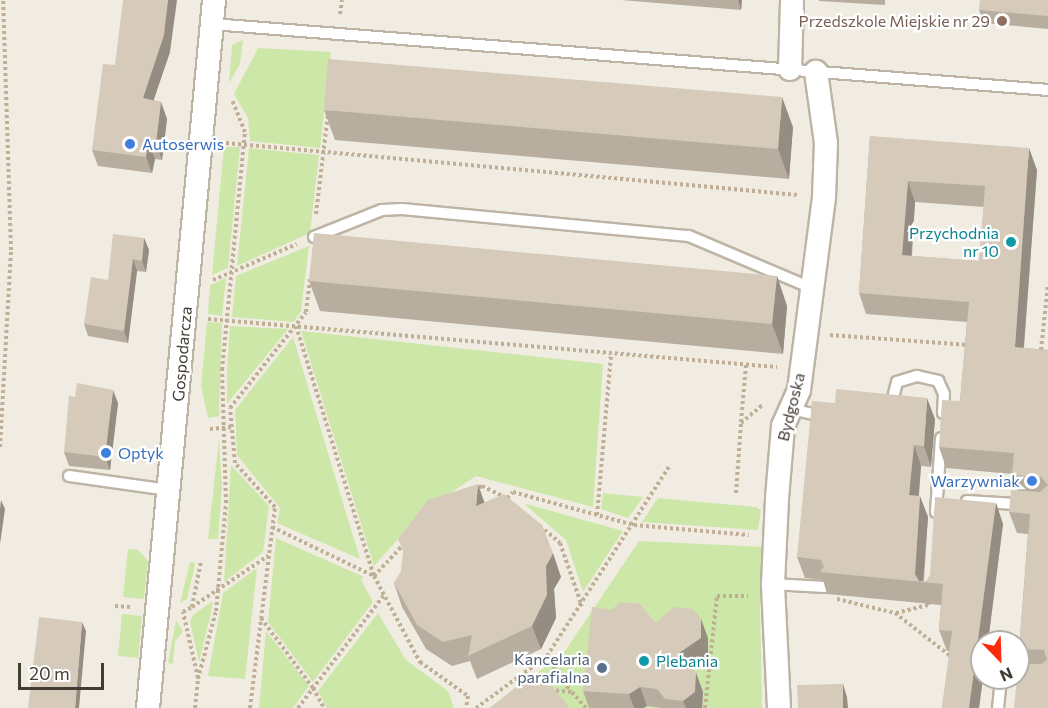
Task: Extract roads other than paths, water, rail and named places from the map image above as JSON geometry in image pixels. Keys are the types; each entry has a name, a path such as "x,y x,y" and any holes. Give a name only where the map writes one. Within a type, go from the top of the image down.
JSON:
{"street":[{"name":"Gospodarcza","path":"148,708 214,0"},
{"path":"790,69 792,0"},
{"name":"Bydgoska","path":"779,708 774,538 783,426 782,403 799,390 809,287 824,197 826,143 816,72"}],"lane":[{"path":"212,24 1048,90"},
{"path":"314,237 382,210 402,209 689,236 809,287"},
{"path":"891,409 897,382 917,376 938,381 944,394 948,500 935,521"},
{"path":"782,403 835,417"},
{"path":"69,476 170,490"},
{"path":"948,500 1048,506"},
{"path":"774,590 824,587"},
{"path":"998,708 1000,690"}],"place":[{"name":"Przedszkole Miejskie nr 29","path":"1002,21"},
{"name":"Autoserwis","path":"130,144"},
{"name":"Przychodnia nr 10","path":"1011,242"},
{"name":"Optyk","path":"106,453"},
{"name":"Warzywniak","path":"1032,481"},
{"name":"Plebania","path":"644,661"},
{"name":"Kancelaria parafialna","path":"602,668"}]}
